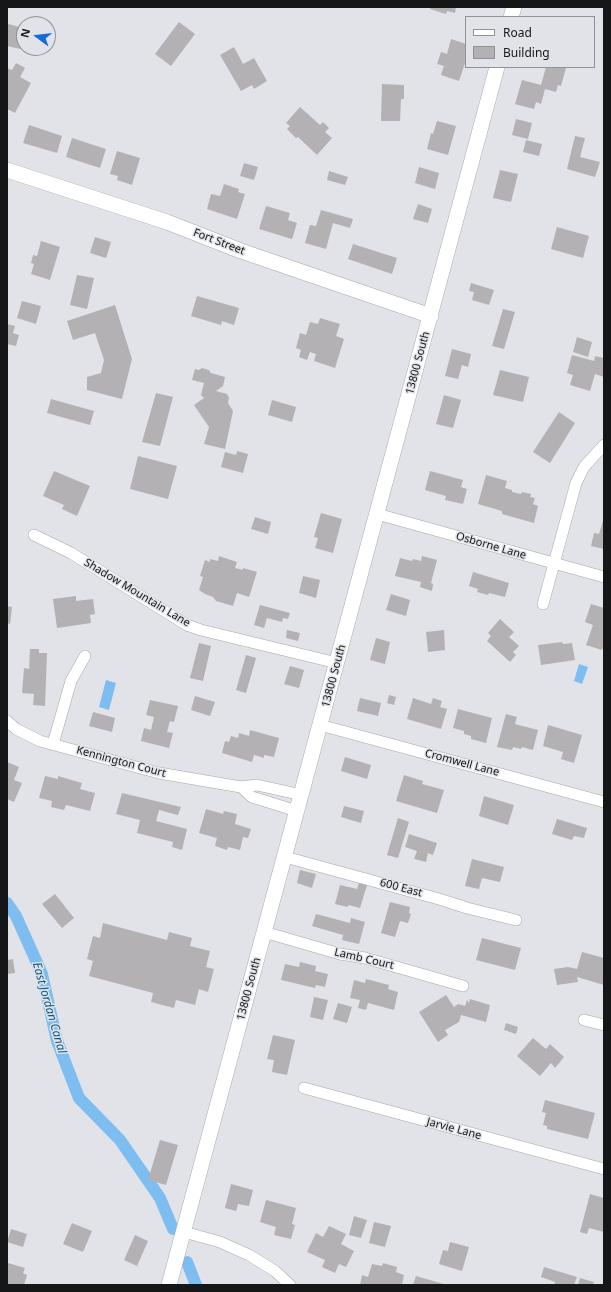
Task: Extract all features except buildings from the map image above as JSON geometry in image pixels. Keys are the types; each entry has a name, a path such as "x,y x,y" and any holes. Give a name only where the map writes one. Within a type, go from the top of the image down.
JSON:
{"main road":[{"name":"13800 South","path":"169,1285 497,68"},
{"name":"Fort Street","path":"7,170 167,222 248,254 431,316"}],"street":[{"path":"543,604 576,483 584,467 604,445"},
{"name":"Osborne Lane","path":"377,514 604,577"},
{"name":"Shadow Mountain Lane","path":"34,535 71,553 187,625 337,663"},
{"path":"53,744 71,681 85,656"},
{"name":"Kennington Court","path":"7,721 27,736 159,773 241,787 257,785 302,795"},
{"name":"Cromwell Lane","path":"320,725 604,802"},
{"name":"Kennington Court","path":"241,787 252,797 297,811"},
{"name":"600 East","path":"285,857 467,908 516,920"},
{"name":"Lamb Court","path":"264,932 340,954 365,958 463,986"},
{"path":"584,1020 604,1025"},
{"name":"Jarvie Lane","path":"304,1088 604,1169"},
{"path":"184,1232 220,1242 249,1255 275,1271 290,1285"}],"water":[{"path":"579,664 588,667 582,684 574,681"},
{"path":"106,680 116,683 109,710 99,707"}],"waterway":[{"name":"East Jordan Canal","path":"7,903 16,916 42,974 57,1041 79,1098 120,1140 160,1198 173,1229"},
{"name":"East Jordan Canal","path":"187,1262 196,1285"}]}
